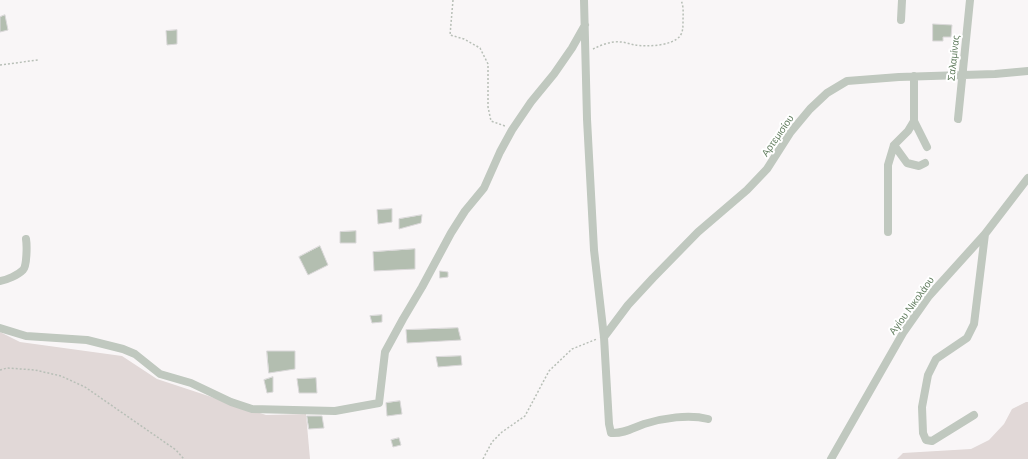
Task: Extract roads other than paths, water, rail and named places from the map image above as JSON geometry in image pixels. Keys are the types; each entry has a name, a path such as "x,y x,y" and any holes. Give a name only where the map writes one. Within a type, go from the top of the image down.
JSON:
{"street":[{"path":"584,0 587,119 594,250 604,337 609,424 611,433 618,434 646,423 671,418 699,417 708,419"},
{"path":"901,20 902,0"},
{"name":"Σαλαμίνας","path":"958,119 970,0"},
{"path":"0,328 26,336 47,336 87,340 123,349 136,354 160,374 191,383 231,402 252,409 335,411 379,403 385,352 422,288 451,233 484,188 500,152 512,130 531,102 554,74 572,48 585,25"},
{"name":"Αρτεμισίου","path":"604,337 628,305 653,278 698,232 747,190 767,169 790,133 810,109 828,93 847,81 914,76 1028,71"},
{"path":"914,76 914,121 927,147"},
{"path":"888,232 888,165 894,145 908,131 914,121"},
{"path":"894,145 907,163 919,166 925,163"},
{"name":"Αγίου Νικολάου","path":"831,459 903,333 929,296 985,234 1028,178"},
{"path":"974,415 932,441 926,440 923,433 922,407 928,375 936,358 967,338 974,324 985,234"},
{"path":"0,281 23,270 25,266 26,239"}]}
